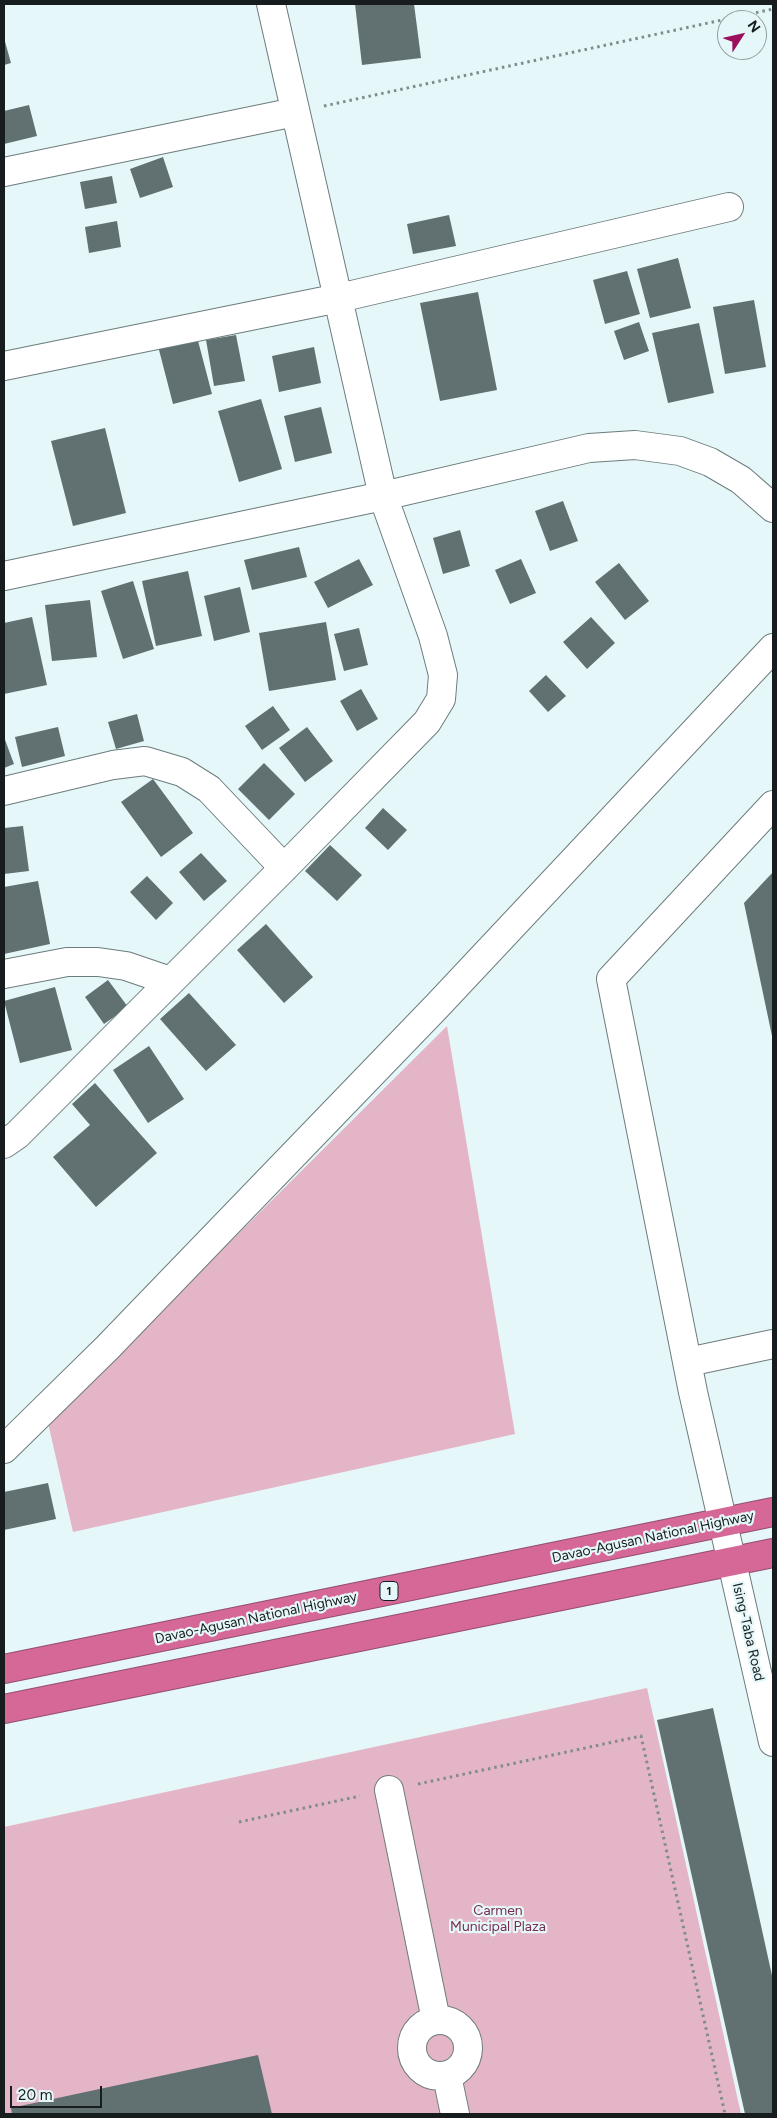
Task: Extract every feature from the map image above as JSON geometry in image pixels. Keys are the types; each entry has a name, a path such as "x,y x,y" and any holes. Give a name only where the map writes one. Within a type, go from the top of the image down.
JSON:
{"highway":[{"name":"Davao-Agusan National Highway","path":"4,1669 773,1512"},
{"path":"4,1709 773,1553"},
{"path":"349,1599 357,1638"}],"street":[{"path":"4,1144 16,1135 284,868 427,722 441,699 443,675 433,636 383,496 271,4"},
{"path":"4,172 295,112"},
{"path":"4,366 339,298 729,207"},
{"path":"4,576 383,496 589,448 635,445 680,451 710,462 741,480 773,508"},
{"path":"4,1449 107,1348 431,1012 613,821 773,648"},
{"path":"4,791 113,765 145,761 182,772 209,789 284,868"},
{"name":"Ising-Taba Road","path":"773,805 611,979 688,1362 773,1736"},
{"path":"4,974 67,962 98,962 126,966 170,981"},
{"path":"688,1362 773,1344"},
{"path":"389,1790 436,2020"},
{"path":"436,2020 445,2020 462,2030 467,2038 469,2048 467,2057 456,2072 447,2076 436,2076 425,2072 417,2064 412,2054 413,2042 417,2032 425,2024 436,2020"},
{"path":"447,2076 454,2114"}],"path":[{"path":"295,112 773,9"},
{"path":"239,1822 641,1736 725,2114"}],"green space":[{"path":"447,1026 515,1434 73,1532 48,1423"},
{"name":"Carmen Municipal Plaza","path":"647,1688 741,2114 4,2114 4,1827"}],"building":[{"path":"355,4 414,4 421,58 362,65"},
{"path":"4,38 11,63 4,65"},
{"path":"29,105 37,136 4,144 4,111"},
{"path":"163,157 173,187 140,198 130,169"},
{"path":"112,176 117,203 85,209 80,182"},
{"path":"449,215 456,246 413,254 407,224"},
{"path":"117,221 121,247 89,253 85,227"},
{"path":"678,258 691,308 650,318 637,269"},
{"path":"627,271 640,314 605,324 593,280"},
{"path":"478,292 497,390 440,401 420,303"},
{"path":"754,300 766,367 725,374 713,307"},
{"path":"639,322 649,351 624,360 614,331"},
{"path":"699,323 714,393 668,403 652,333"},
{"path":"236,335 245,381 214,386 206,340"},
{"path":"197,337 212,394 173,404 158,346"},
{"path":"314,347 321,383 279,392 272,356"},
{"path":"261,399 282,469 239,482 218,411"},
{"path":"321,407 332,453 295,462 284,416"},
{"path":"105,428 126,513 73,526 51,441"},
{"path":"563,501 578,541 550,551 535,511"},
{"path":"460,530 470,566 443,574 433,538"},
{"path":"299,547 307,577 252,590 244,560"},
{"path":"359,559 373,585 328,608 314,582"},
{"path":"521,559 536,593 510,604 495,570"},
{"path":"619,563 649,601 625,620 595,582"},
{"path":"188,571 202,636 156,646 142,581"},
{"path":"133,581 154,649 123,659 101,591"},
{"path":"240,587 250,632 214,641 204,596"},
{"path":"90,600 97,657 52,661 45,605"},
{"path":"32,617 47,685 4,694 4,623"},
{"path":"591,617 615,643 587,669 563,642"},
{"path":"326,622 336,680 269,691 259,633"},
{"path":"359,628 368,665 344,671 334,634"},
{"path":"546,675 566,696 548,712 529,691"},
{"path":"361,689 378,719 357,731 340,701"},
{"path":"273,706 290,730 262,750 245,726"},
{"path":"137,714 144,741 116,749 108,722"},
{"path":"58,727 65,756 22,767 15,737"},
{"path":"307,727 333,761 305,782 279,748"},
{"path":"4,737 14,764 4,768"},
{"path":"264,763 295,794 269,820 238,789"},
{"path":"153,779 193,833 161,857 121,802"},
{"path":"383,808 407,830 388,850 365,828"},
{"path":"23,826 29,871 4,874 4,828"},
{"path":"330,845 362,875 337,901 305,871"},
{"path":"201,853 227,881 204,901 179,872"},
{"path":"773,872 773,1036 772,1036 744,903"},
{"path":"147,876 173,903 156,920 130,892"},
{"path":"38,881 50,944 4,954 4,887"},
{"path":"266,924 313,977 284,1003 237,950"},
{"path":"108,980 128,1007 104,1024 85,997"},
{"path":"55,987 72,1050 20,1063 4,1001"},
{"path":"189,993 236,1045 206,1071 160,1019"},
{"path":"149,1046 184,1099 148,1123 113,1070"},
{"path":"95,1083 157,1153 96,1207 53,1157 90,1125 72,1104"},
{"path":"48,1483 56,1519 4,1530 4,1492"},
{"path":"713,1708 773,1980 773,2114 745,2114 657,1720"},
{"path":"258,2055 272,2114 12,2114 11,2108"}]}
